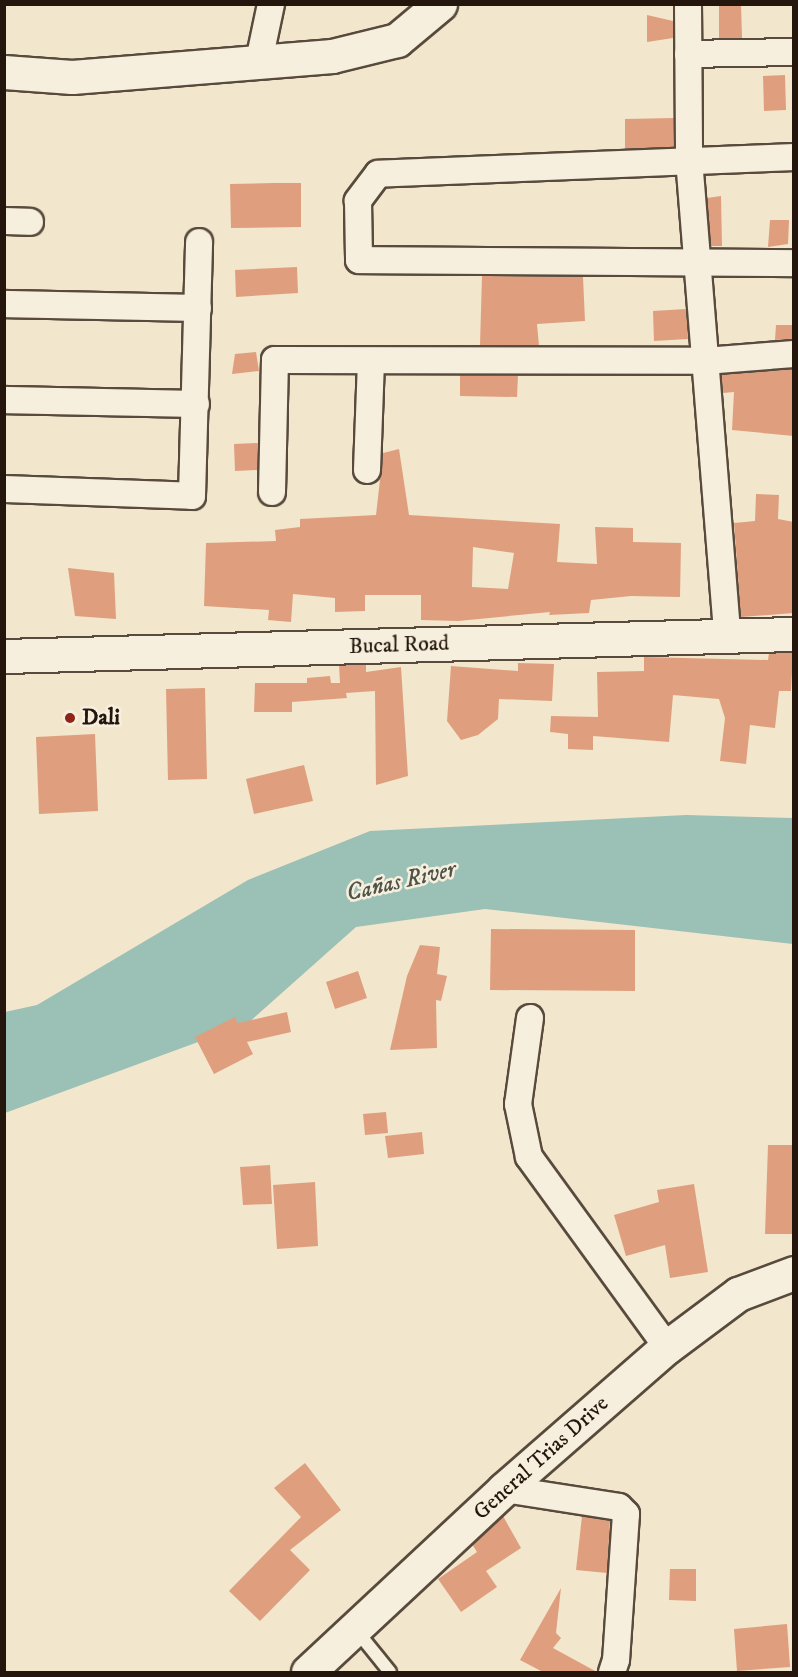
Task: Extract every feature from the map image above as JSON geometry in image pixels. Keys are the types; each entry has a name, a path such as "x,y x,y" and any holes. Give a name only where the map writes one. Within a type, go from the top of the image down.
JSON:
{"street":[{"path":"259,62 271,4"},
{"path":"4,72 72,77 332,56 397,40 440,4"},
{"path":"688,4 689,159 700,265 705,361 727,636"},
{"path":"688,54 794,52"},
{"path":"794,157 689,159 378,174 358,201 359,260 700,265 794,263"},
{"path":"4,221 30,222"},
{"path":"4,489 192,496 199,242"},
{"path":"4,304 198,308"},
{"path":"272,492 275,360 705,361 794,354"},
{"path":"367,470 371,361"},
{"path":"4,400 196,404"},
{"name":"Bucal Road","path":"4,656 794,634"},
{"path":"530,1018 518,1104 529,1157 667,1347"},
{"name":"General Trias Drive","path":"308,1672 504,1489 667,1347 738,1294 794,1273"},
{"path":"504,1489 620,1507 626,1514 616,1660 612,1672"}],"lane":[{"path":"355,1629 390,1672"}],"water":[{"name":"Cañas River","path":"686,815 793,818 793,944 485,909 356,927 247,1024 5,1113 5,1012 37,1005 248,880 370,831"}],"building":[{"path":"719,4 741,4 742,38 719,38"},
{"path":"647,15 673,21 673,38 647,42"},
{"path":"785,75 786,110 764,111 763,76"},
{"path":"674,118 674,147 625,149 625,119"},
{"path":"301,183 301,227 231,228 230,184"},
{"path":"721,196 722,246 711,246 707,198"},
{"path":"770,220 789,220 788,244 768,247"},
{"path":"297,267 298,293 236,297 235,270"},
{"path":"482,276 583,277 585,321 537,324 539,346 480,345"},
{"path":"686,309 688,339 654,341 653,311"},
{"path":"776,325 794,325 794,339 775,340"},
{"path":"256,352 259,371 232,374 235,354"},
{"path":"794,369 794,436 732,430 734,392 723,393 721,375"},
{"path":"460,375 518,376 517,397 460,396"},
{"path":"258,443 258,470 235,471 234,444"},
{"path":"399,449 409,515 560,524 557,562 597,564 595,527 633,528 633,542 681,543 680,597 631,596 591,600 589,613 549,615 550,612 458,621 421,620 421,595 365,595 365,611 335,612 335,598 293,594 291,622 268,620 269,610 204,606 206,543 276,541 275,530 300,527 300,519 376,515 383,453","holes":["473,547 514,553 508,589 472,587"]},
{"path":"756,494 779,495 778,519 794,522 794,613 741,617 734,523 755,521"},
{"path":"68,568 114,573 116,619 75,616"},
{"path":"769,653 793,653 791,691 779,691 775,728 750,725 746,764 720,761 725,718 719,699 673,695 669,742 593,736 593,750 568,749 568,734 550,732 551,716 598,717 597,672 644,671 644,657 768,660"},
{"path":"518,663 554,664 552,701 499,699 498,719 478,735 461,740 447,721 451,666 518,671"},
{"path":"339,665 366,665 366,672 401,667 408,776 376,785 375,691 346,693 347,698 292,702 292,712 254,712 255,683 307,683 307,678 330,676 331,683 340,683"},
{"path":"205,688 207,779 168,780 166,689"},
{"path":"95,734 98,811 39,814 36,737"},
{"path":"304,765 313,801 254,814 246,779"},
{"path":"491,929 635,930 635,991 490,990"},
{"path":"420,945 440,947 437,974 447,976 441,1001 436,1000 437,1048 390,1050 407,976"},
{"path":"358,971 367,998 335,1009 326,982"},
{"path":"287,1012 291,1032 247,1042 253,1054 214,1074 195,1037 235,1017 238,1023"},
{"path":"386,1112 388,1133 365,1135 363,1114"},
{"path":"422,1132 424,1154 388,1158 385,1136"},
{"path":"768,1145 794,1145 794,1234 765,1234"},
{"path":"270,1165 272,1204 243,1205 240,1167"},
{"path":"315,1182 318,1246 277,1249 273,1185"},
{"path":"694,1184 708,1272 670,1278 665,1245 626,1256 614,1215 659,1202 657,1190"},
{"path":"305,1463 341,1510 290,1550 310,1570 260,1621 229,1591 301,1517 274,1488"},
{"path":"503,1516 521,1548 486,1571 497,1587 461,1612 438,1579 477,1552 472,1544"},
{"path":"582,1516 610,1521 607,1573 576,1570"},
{"path":"670,1569 696,1569 696,1601 669,1600"},
{"path":"561,1588 556,1633 561,1638 553,1648 597,1672 543,1672 520,1660"},
{"path":"787,1624 790,1667 737,1671 734,1629"}],"place":[{"name":"Dali","path":"70,718"}]}
